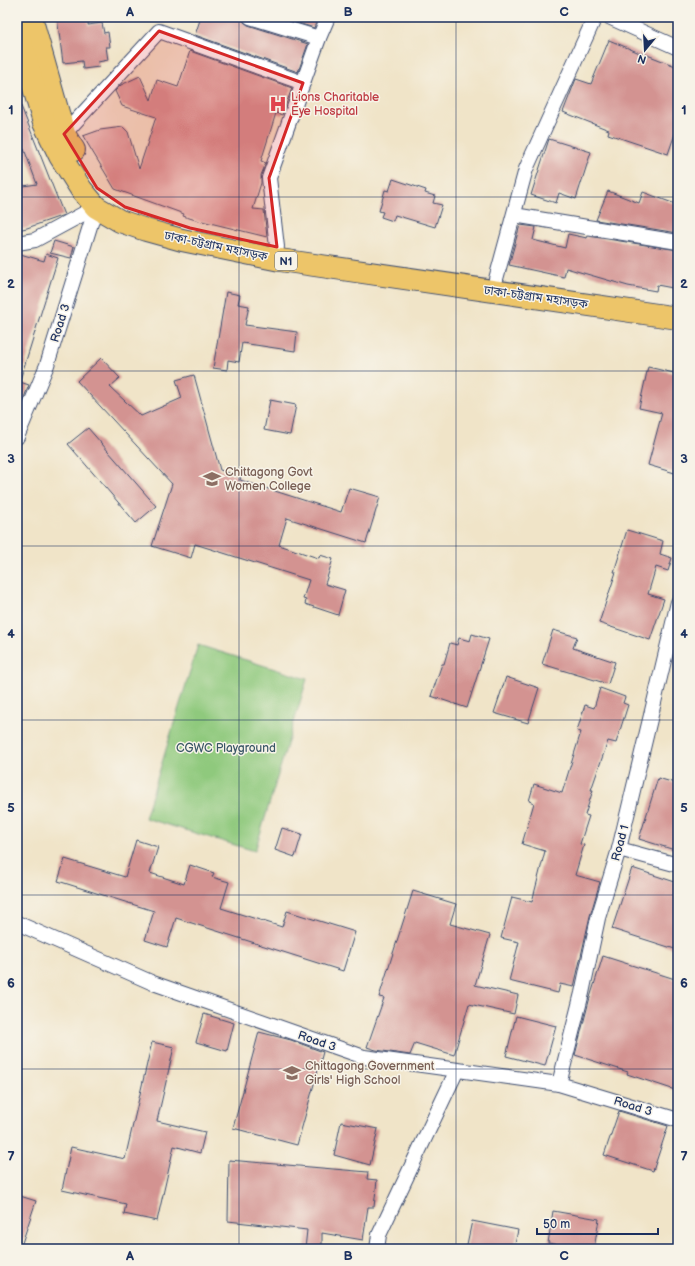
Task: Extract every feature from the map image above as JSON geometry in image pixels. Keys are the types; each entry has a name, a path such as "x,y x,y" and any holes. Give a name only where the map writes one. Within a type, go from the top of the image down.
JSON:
{"highway":[{"name":"ঢাকা-চট্টগ্রাম মহাসড়ক","path":"31,17 64,134 97,188 109,198 125,207 151,218 236,240 496,279 678,304"},
{"name":"ঢাকা-চট্টগ্রাম মহাসড়ক","path":"17,29 44,123 60,156 81,189 96,207 120,221 182,240 280,260 678,318"}],"street":[{"path":"250,17 319,38"},
{"path":"277,247 269,178 319,38 328,17"},
{"path":"496,279 526,169 595,17"},
{"path":"609,17 678,48"},
{"path":"64,134 159,31 303,83"},
{"path":"17,243 35,240 96,207"},
{"name":"Road 3","path":"17,437 47,365 96,207"},
{"path":"514,215 678,242"},
{"name":"Road 1","path":"559,1084 582,993 598,918 619,849 674,638 678,602"},
{"path":"619,849 678,865"},
{"name":"Road 3","path":"17,923 153,983 364,1057 559,1084 678,1120"},
{"path":"377,1249 379,1235 457,1070"}],"highlighted area":[{"path":"159,31 303,83 269,178 277,247 190,228 125,207 97,188 64,134"}],"green space":[{"name":"CGWC Playground","path":"198,645 307,679 255,851 145,818"}],"building":[{"path":"57,17 89,17 88,25 102,23 104,33 108,32 110,47 106,47 108,60 98,62 99,67 83,69 82,61 63,63"},
{"path":"201,17 242,17 244,22 248,25 308,44 298,72 195,35"},
{"path":"279,17 318,17 314,28"},
{"path":"609,40 678,67 678,125 668,154 608,134 609,130 563,112 576,79 591,84"},
{"path":"190,51 292,88 282,115 276,113 261,161 266,163 261,175 261,183 253,209 264,210 267,237 202,222 183,216 184,214 115,189 83,136 100,130 123,127 128,132 139,169 156,117 122,106 115,91 121,85 140,76 151,100 157,80 178,87"},
{"path":"17,96 64,215 17,230 17,187 37,184 24,149 17,152"},
{"path":"549,139 591,152 576,199 559,193 556,203 531,195"},
{"path":"393,179 426,190 425,193 435,196 433,203 442,205 435,227 395,215 393,221 381,217 383,212 379,211 385,190 389,191"},
{"path":"608,191 639,203 643,192 678,205 678,233 596,220"},
{"path":"520,225 536,227 533,240 565,248 568,234 587,238 588,236 678,250 678,289 657,285 656,291 628,286 566,268 564,277 509,265"},
{"path":"54,241 74,247 71,258 50,253"},
{"path":"17,253 44,261 46,254 58,258 20,380 17,380"},
{"path":"226,292 240,295 238,304 249,306 245,325 297,332 295,351 242,343 239,362 228,360 227,370 213,368"},
{"name":"Chittagong Govt Women College","path":"101,358 120,378 110,387 141,416 182,398 176,380 194,375 220,470 241,477 240,480 341,512 349,488 380,497 366,543 287,518 279,545 315,557 319,558 320,555 333,559 325,584 345,590 338,615 305,604 306,600 303,599 309,580 195,544 191,558 152,546 172,484 77,381"},
{"path":"648,367 678,374 678,474 648,465 662,413 639,408"},
{"path":"17,381 29,385 17,415"},
{"path":"270,400 296,405 290,435 264,430"},
{"path":"88,428 156,506 136,523 68,444"},
{"path":"627,530 663,541 660,554 672,558 668,571 656,567 648,594 664,599 650,640 599,623 616,572 614,572"},
{"path":"553,630 577,637 573,648 615,662 608,684 542,664"},
{"path":"472,634 489,639 467,708 431,696 442,664 444,664 450,643 457,645 459,638 470,641"},
{"path":"506,677 539,688 528,723 494,713"},
{"path":"600,688 625,697 623,703 628,705 616,743 608,741 591,790 593,790 585,815 589,816 580,844 584,845 575,875 600,882 590,916 574,987 560,984 558,993 509,981 519,942 501,938 512,897 532,902 545,851 522,844 534,803 529,801 534,784 562,793 581,732 577,731 585,705 594,708"},
{"path":"658,778 678,784 678,851 639,839"},
{"path":"282,828 302,834 295,857 275,850"},
{"path":"136,840 158,847 150,873 184,884 190,865 214,873 212,877 229,882 221,908 282,927 287,911 355,932 343,971 176,918 167,947 145,940 154,911 58,881 65,859 125,877"},
{"path":"632,868 678,883 678,950 612,929"},
{"path":"413,891 456,904 450,924 490,935 475,985 518,995 514,1014 469,1004 454,1055 415,1043 410,1055 376,1050 367,1047 384,998 379,997"},
{"path":"603,956 678,980 678,1091 627,1074 628,1072 575,1055 589,1001"},
{"path":"204,1014 234,1023 227,1051 196,1042"},
{"path":"516,1016 556,1026 545,1066 506,1056"},
{"path":"259,1032 291,1040 323,1052 297,1145 233,1128"},
{"path":"152,1042 174,1047 157,1121 205,1132 200,1153 174,1146 157,1221 124,1214 126,1204 62,1190 71,1147 125,1159"},
{"path":"619,1111 668,1126 653,1171 604,1155"},
{"path":"341,1122 378,1129 370,1165 334,1155"},
{"path":"229,1160 368,1172 367,1179 377,1180 374,1207 368,1207 363,1240 322,1233 322,1249 305,1249 307,1230 228,1221"},
{"path":"17,1195 36,1201 20,1249 17,1249"},
{"path":"553,1211 599,1219 594,1249 582,1249 548,1243"},
{"path":"472,1221 518,1230 514,1249 466,1249"}],"place":[{"name":"Lions Charitable Eye Hospital","path":"278,104"},
{"name":"Chittagong Govt Women College","path":"212,479"},
{"name":"Chittagong Government Girls' High School","path":"292,1073"}]}
